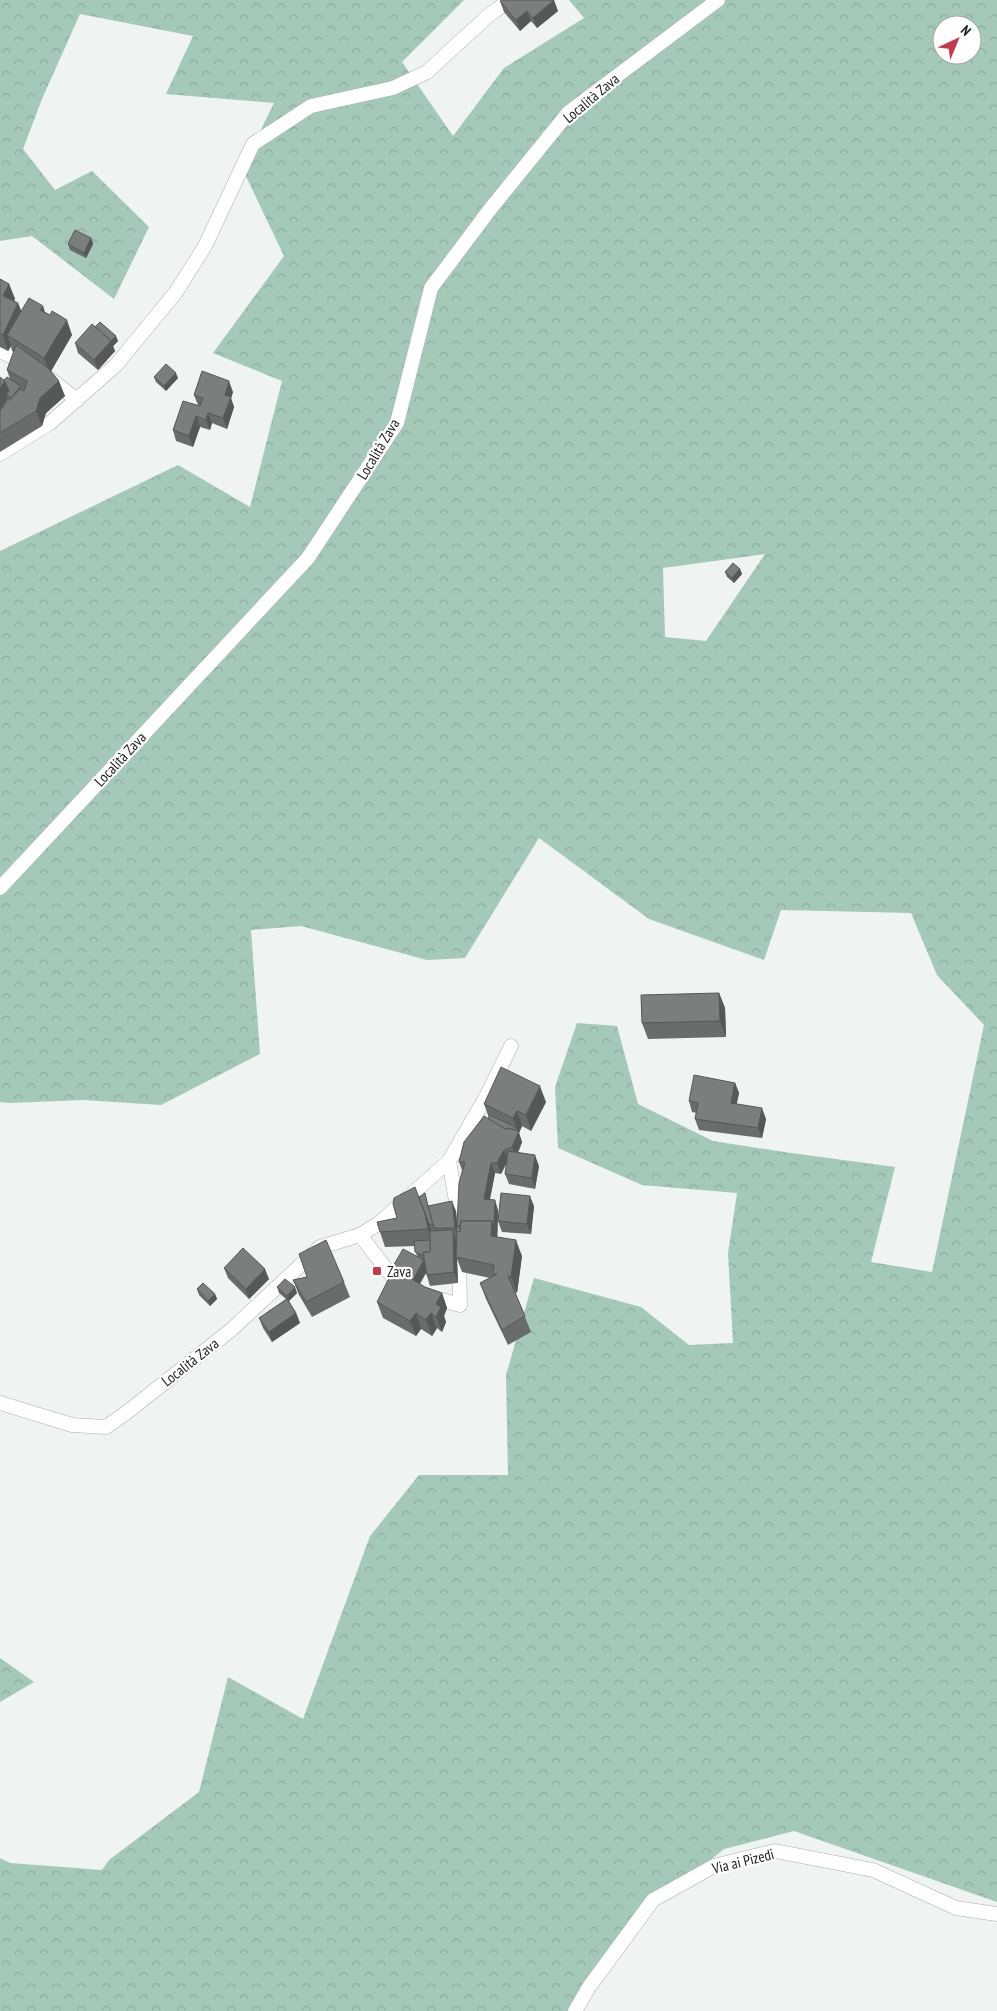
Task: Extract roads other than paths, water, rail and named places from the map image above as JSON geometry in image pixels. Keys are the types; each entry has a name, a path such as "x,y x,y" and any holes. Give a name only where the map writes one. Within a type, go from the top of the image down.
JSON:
{"street":[{"path":"0,454 50,423 116,365 176,292 205,246 253,144 311,106 393,88 427,72 489,15 510,0"},
{"name":"Località Zava","path":"0,888 308,558 397,423 432,288 491,208 569,112 718,0"},
{"path":"0,351 18,358 56,381 77,400"},
{"name":"Località Zava","path":"0,1403 72,1425 106,1427 231,1330 320,1247 360,1235 378,1224 449,1161 487,1096 511,1046"},
{"path":"360,1235 394,1280 418,1294 460,1305 458,1212 449,1161"},
{"name":"Via ai Pizedi","path":"575,2011 589,1987 653,1900 714,1866 775,1850 873,1870 956,1908 997,1914"}],"place":[{"name":"Zava","path":"377,1271"}]}
